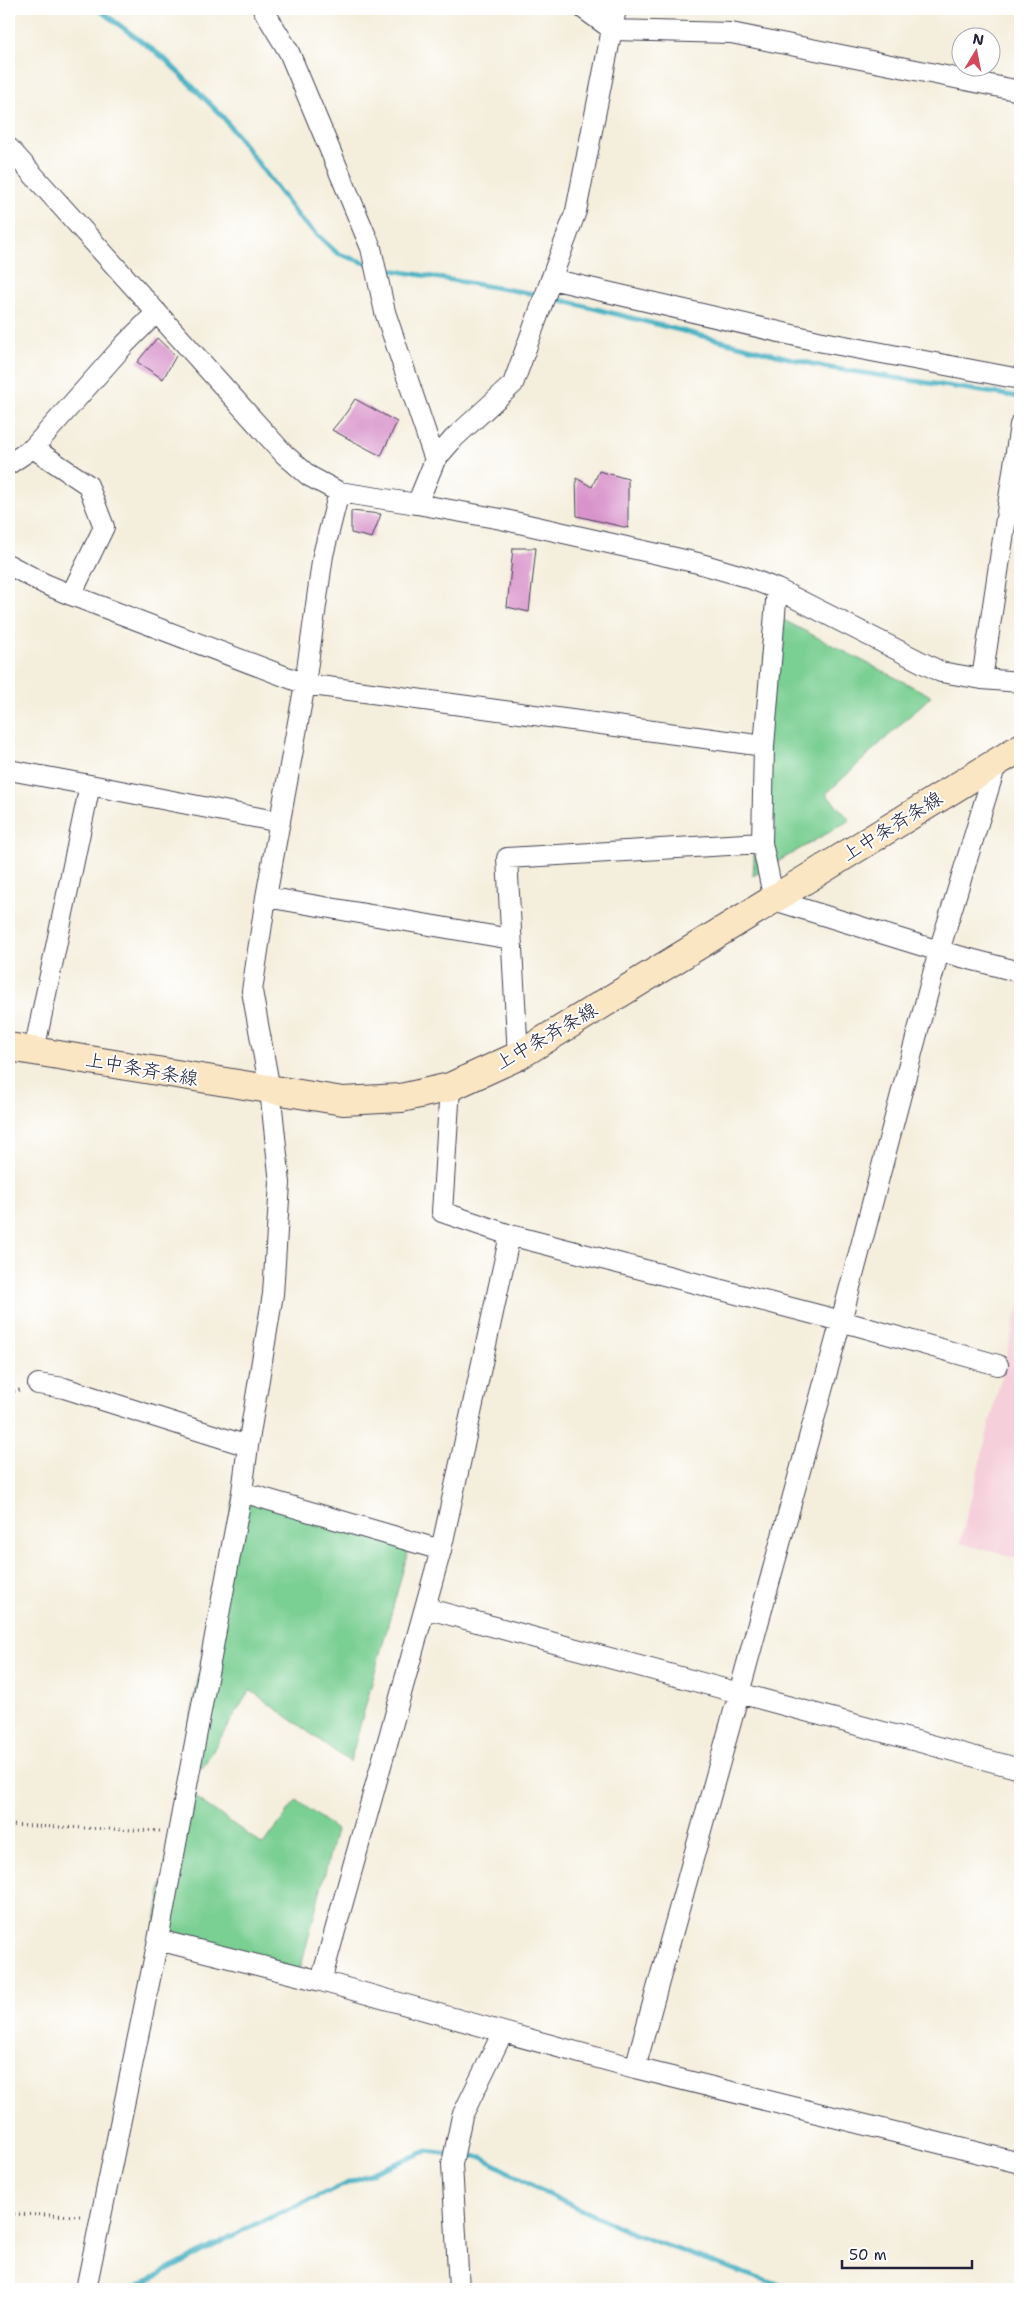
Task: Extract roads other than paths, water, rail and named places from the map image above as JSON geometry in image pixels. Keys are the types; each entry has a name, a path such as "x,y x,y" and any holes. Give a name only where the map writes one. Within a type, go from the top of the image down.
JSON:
{"main road":[{"name":"上中条斉条線","path":"21,1049 343,1102 401,1098 450,1087 518,1056 1009,754"}],"street":[{"path":"263,9 289,52 371,248 385,312 435,460"},
{"path":"584,9 613,30 732,33 1020,91"},
{"path":"418,504 435,460 454,438 513,384 576,211 616,9"},
{"path":"9,148 284,454 309,476 339,492 418,504 572,534 746,577 777,590 941,672 982,680 1020,682"},
{"path":"551,279 818,341 1020,378"},
{"path":"9,464 33,448 125,344 157,312"},
{"path":"982,680 1020,425"},
{"path":"33,448 88,485 104,527 71,595"},
{"path":"86,2289 158,1940 242,1492 273,1294 280,1182 270,1090 252,991 266,897 305,684 323,555 339,492"},
{"path":"9,565 71,595 305,684 764,746"},
{"path":"777,590 764,746 762,843 774,900 939,951 1020,972"},
{"path":"635,2068 841,1321 939,951 1009,754"},
{"path":"9,770 280,822"},
{"path":"21,1049 90,785"},
{"path":"518,1056 507,858 762,843"},
{"path":"266,897 511,938"},
{"path":"450,1087 442,1212 510,1235 841,1321 998,1365"},
{"path":"321,1981 441,1550 510,1235"},
{"path":"38,1384 64,1388 248,1446"},
{"path":"242,1492 441,1550"},
{"path":"425,1608 1020,1769"},
{"path":"158,1940 321,1981 635,2068 1020,2163"},
{"path":"459,2289 452,2164 462,2116 503,2032"}],"waterway":[{"path":"98,9 165,59 223,117 301,220 337,253 368,264"},
{"path":"379,268 541,295"},
{"path":"549,297 824,367 1020,397"},
{"path":"132,2289 245,2229 357,2179 427,2151 450,2154"},
{"path":"459,2155 482,2157 549,2195 634,2234 788,2289"}]}
